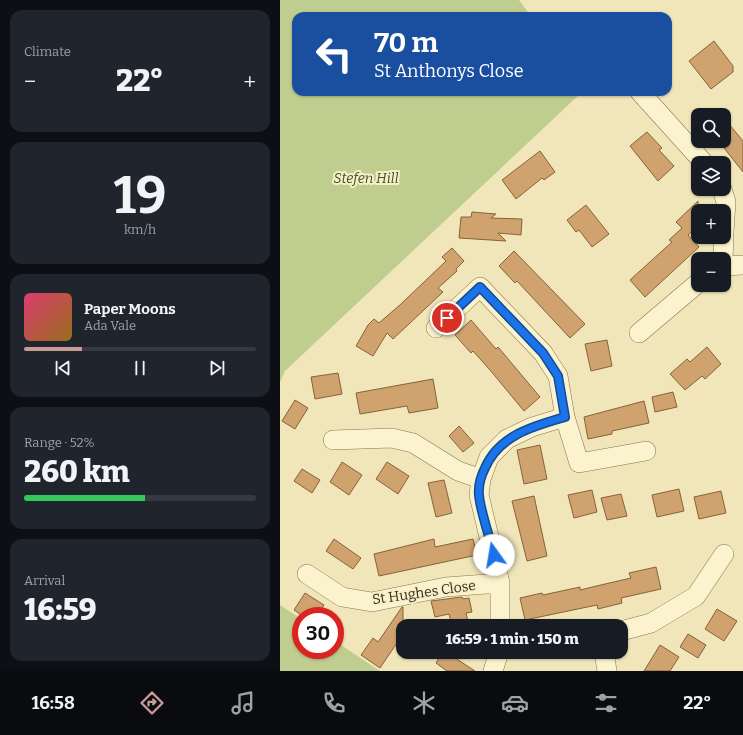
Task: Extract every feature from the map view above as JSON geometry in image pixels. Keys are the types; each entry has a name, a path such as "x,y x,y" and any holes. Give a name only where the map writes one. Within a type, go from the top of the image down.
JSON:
{"street":[{"path":"644,96 698,156"},
{"path":"731,266 743,265"},
{"path":"436,328 480,287 543,353 558,376 565,417 579,463 646,451"},
{"path":"639,333 691,289"},
{"path":"500,619 500,582 479,495 480,478 489,457 507,439 532,427 565,417"},
{"path":"333,440 392,438 413,443 458,470 480,478"},
{"path":"628,629 651,623 696,596 724,554"},
{"name":"St Hughes Close","path":"307,574 342,597 372,602 446,586 500,582"},
{"path":"493,671 497,659"},
{"path":"605,659 607,671"}],"green space":[{"name":"Stefen Hill","path":"280,0 519,0 528,12 292,12 292,96 578,96 285,371 280,382"},
{"path":"280,605 292,613 292,659 344,659 344,647 380,671 280,671"}],"building":[{"path":"714,41 733,66 733,72 711,89 689,61"},
{"path":"731,126 743,141 743,172 724,148 731,148"},
{"path":"647,132 662,148 659,150 674,166 658,181 630,146"},
{"path":"540,151 555,172 544,180 542,178 516,199 502,180"},
{"path":"586,205 609,234 592,247 579,230 576,232 567,220"},
{"path":"691,208 691,232 688,235 691,238 691,244 696,244 699,247 694,252 691,252 691,254 645,297 630,280 672,242 669,240 682,228 676,222"},
{"path":"472,212 496,214 491,218 522,219 521,235 498,233 506,241 459,238 461,217 471,217"},
{"path":"452,248 464,261 456,269 457,271 438,288 443,292 393,339 387,333 373,356 356,346 368,325 374,319 379,323 401,304 446,261 442,257"},
{"path":"514,251 585,324 570,338 517,281 515,283 499,266"},
{"path":"471,320 496,349 498,347 540,397 524,411 473,351 471,353 455,335"},
{"path":"607,340 612,366 591,371 585,344"},
{"path":"707,347 721,364 705,379 702,376 685,390 670,374 687,359 690,362"},
{"path":"338,373 342,394 315,399 311,377"},
{"path":"433,379 438,408 409,413 407,406 360,414 356,393"},
{"path":"673,392 677,407 655,412 652,397"},
{"path":"295,400 308,408 295,429 282,421"},
{"path":"644,401 649,423 612,431 612,434 588,439 584,417"},
{"path":"459,426 474,443 463,452 449,436"},
{"path":"540,445 547,479 524,484 517,450"},
{"path":"342,462 362,475 349,495 330,482"},
{"path":"387,462 409,476 398,494 376,479"},
{"path":"302,469 320,480 312,493 294,481"},
{"path":"444,480 452,513 436,517 428,483"},
{"path":"679,489 684,511 657,517 652,495"},
{"path":"592,490 597,512 574,518 568,495"},
{"path":"721,491 726,513 699,519 694,497"},
{"path":"621,494 627,516 607,520 601,498"},
{"path":"534,496 547,556 527,561 512,501"},
{"path":"334,539 361,558 353,569 326,551"},
{"path":"434,539 435,547 473,539 477,555 379,576 374,554"},
{"path":"656,567 661,589 621,598 622,603 598,609 597,605 525,619 520,598 580,587 580,590 631,578 629,573"},
{"path":"305,593 324,605 323,607 296,607"},
{"path":"462,597 463,599 469,598 472,612 466,613 467,619 450,619 449,614 435,617 431,601"},
{"path":"403,607 403,619 396,619 396,644 380,668 361,655 373,638 378,642"},
{"path":"717,609 737,621 724,641 705,629"},
{"path":"688,634 706,645 698,658 680,647"},
{"path":"660,645 679,657 670,671 644,671"},
{"path":"439,659 457,659 475,671 447,671 436,663"}],"route":[{"path":"447,318 480,287 543,353 558,376 565,417 532,427 507,439 489,457 480,478 479,495 494,555"}]}
